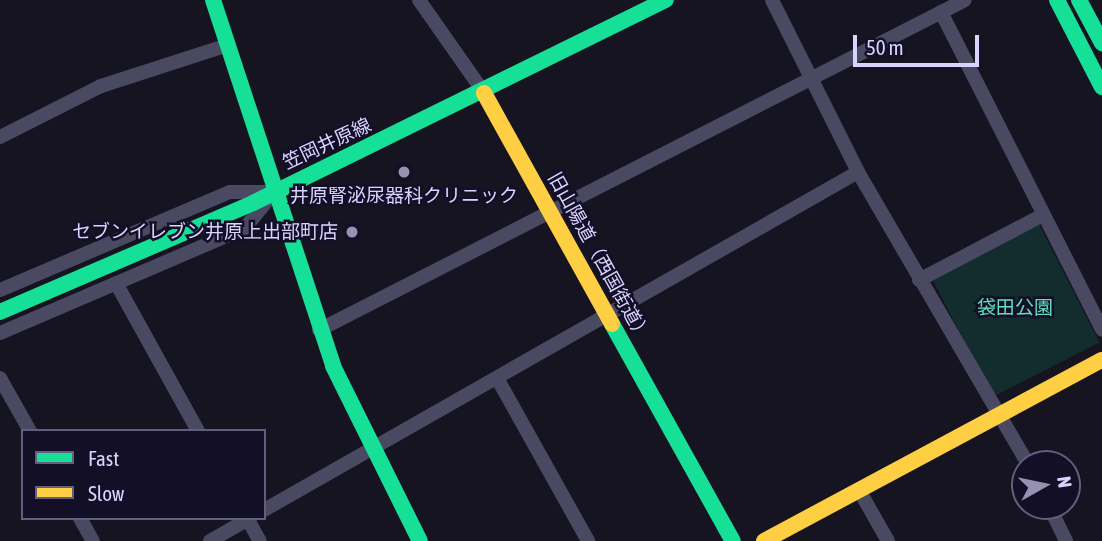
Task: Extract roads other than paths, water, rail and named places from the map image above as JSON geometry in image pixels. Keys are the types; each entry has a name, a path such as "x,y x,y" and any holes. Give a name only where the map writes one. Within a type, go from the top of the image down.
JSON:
{"main road":[{"path":"213,0 319,330 370,450 420,541"},
{"name":"笠岡井原線","path":"0,312 276,192 484,93 666,0"},
{"path":"1057,0 1102,87"},
{"path":"1079,0 1102,43"},
{"name":"旧山陽道（西国街道）","path":"484,93 733,541"},
{"path":"764,541 1102,359"}],"street":[{"name":"旧山陽道（西国街道）","path":"419,0 484,93"},
{"path":"772,0 858,172 1020,450"},
{"path":"319,330 965,0"},
{"path":"941,12 1102,330"},
{"path":"0,137 102,86 228,45"},
{"path":"266,509 858,172"},
{"path":"0,290 230,192 276,192"},
{"path":"0,333 245,228 276,192"},
{"path":"919,280 1043,215"},
{"path":"116,283 197,429"},
{"path":"0,378 29,429"},
{"path":"497,378 588,541"},
{"path":"859,489 888,541"},
{"path":"81,520 93,541"},
{"path":"209,541 247,520"},
{"path":"250,520 260,541"},
{"path":"1056,520 1066,541"}],"place":[{"name":"井原腎泌尿器科クリニック","path":"404,172"},
{"name":"セブンイレブン井原上出部町店","path":"352,232"}],"park label":[{"name":"袋田公園","path":"1015,308"}]}
